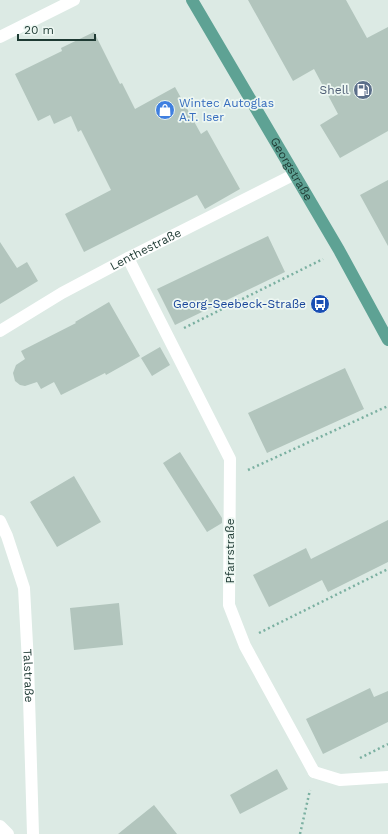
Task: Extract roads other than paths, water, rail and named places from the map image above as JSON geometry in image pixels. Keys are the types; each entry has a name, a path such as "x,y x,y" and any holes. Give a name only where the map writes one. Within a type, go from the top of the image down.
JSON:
{"main road":[{"name":"Georgstraße","path":"192,0 339,250 388,340"}],"street":[{"path":"0,37 74,0"},
{"name":"Lenthestraße","path":"0,331 62,294 128,258 295,174"},
{"name":"Pfarrstraße","path":"128,258 230,459 229,605 245,646 314,772 340,780 388,777"},
{"name":"Talstraße","path":"0,522 7,536 24,588 28,663 33,834"},
{"path":"0,826 8,834"}],"place":[{"name":"Shell","path":"363,90"},
{"name":"Wintec Autoglas A.T. Iser","path":"165,110"},
{"name":"Georg-Seebeck-Straße","path":"320,304"}]}
